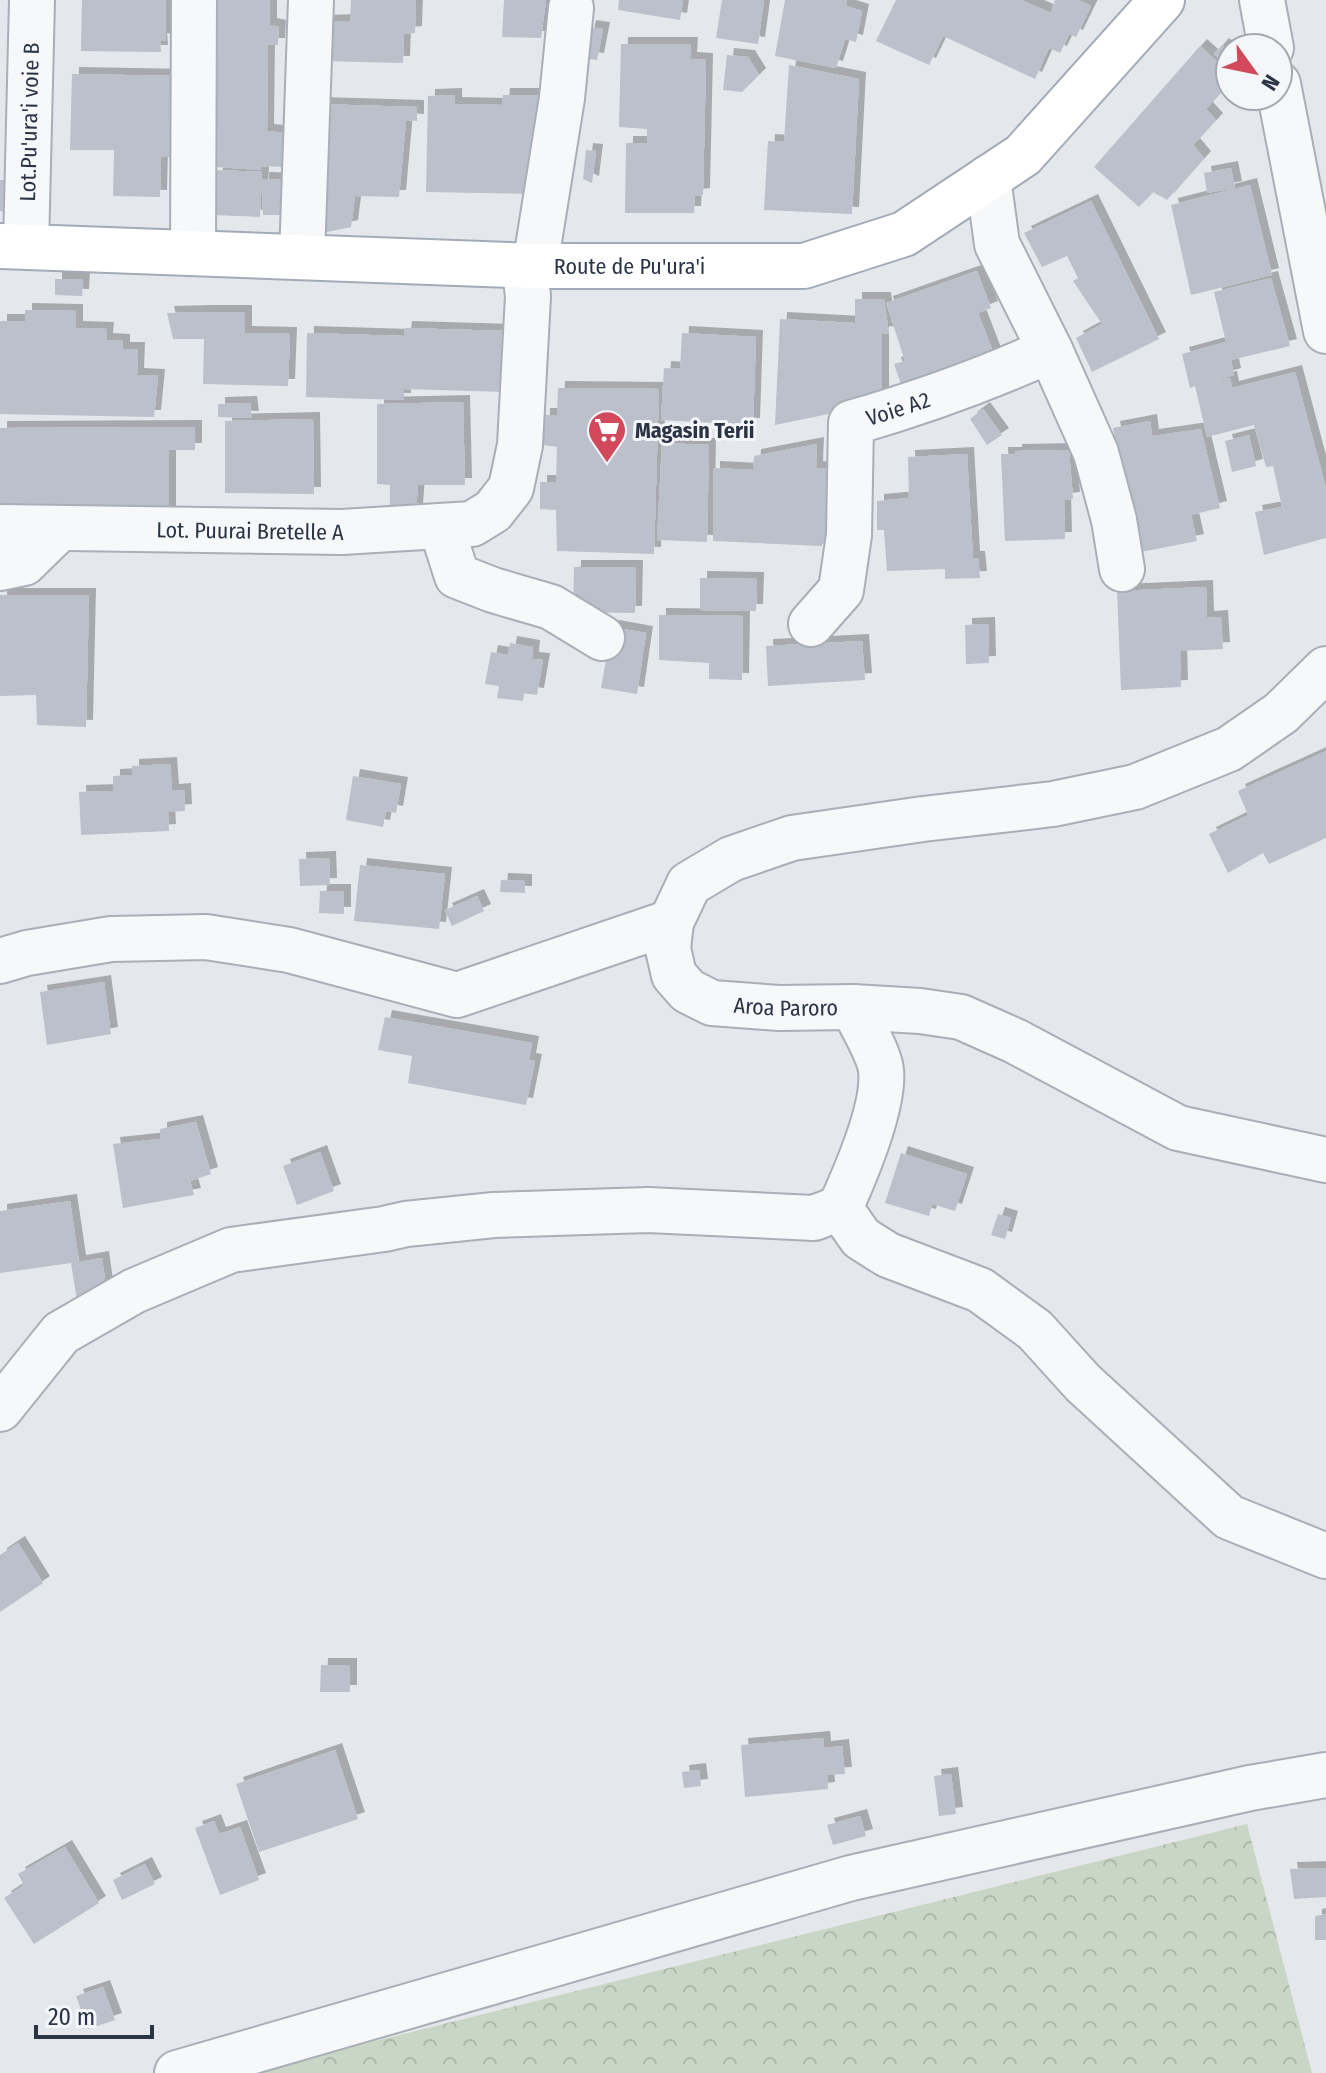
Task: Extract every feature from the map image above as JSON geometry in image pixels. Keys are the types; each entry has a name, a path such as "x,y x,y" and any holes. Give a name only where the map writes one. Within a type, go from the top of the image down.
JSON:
{"main road":[{"name":"Route de Pu'ura'i","path":"13,246 530,265 804,266 904,234 1023,155 1162,0"}],"street":[{"name":"Lot.Pu'ura'i voie B","path":"13,246 32,0"},
{"path":"193,252 194,0"},
{"path":"302,257 311,0"},
{"path":"1262,0 1268,32"},
{"name":"Lot. Puurai Bretelle A","path":"0,527 342,532 472,524 493,511 511,488 520,445 530,265 562,98 571,8"},
{"path":"1283,112 1326,331"},
{"path":"988,178 997,244 1050,350 1096,453 1114,520 1122,569"},
{"name":"Voie A2","path":"811,624 841,590 849,535 851,423 932,399 999,374 1050,350"},
{"path":"441,526 457,576 551,607 602,638"},
{"path":"0,568 24,563 60,528"},
{"name":"Aroa Paroro","path":"1326,669 1281,713 1229,749 1135,787 1053,804 792,838 731,859 689,884 671,922 668,949 674,975 688,991 712,1003 779,1008 853,1007 961,1017 1015,1041 1178,1128 1326,1160"},
{"path":"0,961 27,953 111,939 206,937 289,950 457,995 671,922"},
{"path":"0,1409 61,1333 134,1291 231,1250 406,1224 494,1215 648,1210 814,1218 840,1208 857,1171 876,1110 881,1069 853,1007"},
{"path":"840,1208 861,1238 888,1255 980,1290 1035,1330 1083,1383 1229,1517 1326,1556"},
{"path":"177,2073 851,1878 1250,1788 1326,1775"}],"green space":[{"path":"1247,1824 1312,2073 247,2073"}],"building":[{"path":"82,0 166,0 166,41 160,40 161,52 81,51"},
{"path":"209,0 270,0 270,25 279,27 278,45 268,45 267,131 286,133 287,167 260,166 261,170 202,166"},
{"path":"351,0 416,0 415,33 404,34 403,63 321,61 322,22 350,21"},
{"path":"504,0 546,0 541,38 502,37"},
{"path":"619,0 683,0 680,20 618,10"},
{"path":"722,0 764,0 758,44 716,38"},
{"path":"785,0 847,0 846,6 862,11 856,42 845,39 836,68 775,56"},
{"path":"896,0 1021,0 1051,13 1055,0 1078,0 1091,6 1076,37 1069,34 1060,53 1049,48 1035,79 943,36 929,65 876,41"},
{"path":"589,27 603,29 597,60 582,58"},
{"path":"621,44 691,44 690,59 706,60 703,195 695,196 694,213 625,213 626,143 647,143 647,129 619,127"},
{"path":"1200,46 1214,59 1214,100 1206,109 1216,120 1193,145 1204,158 1167,200 1153,192 1139,207 1094,167"},
{"path":"727,55 748,57 759,75 742,92 723,90"},
{"path":"789,65 859,79 852,214 764,210 768,141 784,142"},
{"path":"72,74 183,76 175,157 161,157 160,197 113,196 114,150 70,150"},
{"path":"455,95 455,104 502,105 503,95 538,95 535,194 426,192 428,96"},
{"path":"316,104 417,107 417,121 406,120 399,197 355,196 351,227 322,233"},
{"path":"586,150 596,151 592,183 583,179"},
{"path":"1231,168 1235,188 1207,193 1204,173"},
{"path":"216,170 262,172 260,217 214,215"},
{"path":"262,179 288,180 288,215 263,215"},
{"path":"0,180 8,180 6,212 0,211"},
{"path":"1250,185 1272,275 1191,295 1171,205"},
{"path":"1091,201 1159,339 1092,372 1076,338 1102,324 1073,281 1078,278 1067,256 1042,267 1024,233"},
{"path":"977,271 991,308 978,313 995,357 903,390 894,364 905,361 886,303"},
{"path":"1271,278 1290,346 1231,360 1234,375 1212,381 1230,378 1232,388 1295,372 1326,488 1326,538 1264,555 1255,512 1282,507 1273,466 1266,467 1254,425 1207,437 1195,386 1190,388 1182,354 1226,342 1214,292"},
{"path":"55,279 83,279 82,296 55,295"},
{"path":"855,299 884,299 889,334 882,333 882,403 775,425 780,319 855,323"},
{"path":"25,310 76,311 76,328 107,329 106,340 123,341 123,349 138,349 137,375 158,376 154,417 0,414 0,321 25,321"},
{"path":"245,312 245,333 290,334 288,386 203,384 204,339 173,339 167,313"},
{"path":"405,328 507,331 504,392 404,389 404,400 306,397 307,333 404,336"},
{"path":"682,333 756,337 753,425 661,420 664,368 680,369"},
{"name":"Magasin Terii","path":"558,388 659,389 654,554 557,551 556,510 540,509 540,482 556,482 557,447 543,445 543,415 557,415"},
{"path":"463,402 465,485 418,485 416,510 390,511 390,485 377,484 377,404"},
{"path":"250,403 252,418 218,417 218,404"},
{"path":"983,409 1002,435 987,445 970,419"},
{"path":"313,419 314,494 225,493 225,421"},
{"path":"1150,421 1152,436 1201,429 1220,508 1191,515 1197,541 1136,553 1113,428"},
{"path":"195,427 195,450 169,450 169,517 0,516 0,428"},
{"path":"1249,435 1256,466 1232,472 1225,441"},
{"path":"662,443 709,445 707,542 657,540"},
{"path":"817,444 816,468 837,470 836,544 713,541 713,468 753,470 754,456"},
{"path":"1069,450 1073,499 1064,500 1065,539 1005,541 1001,454"},
{"path":"967,454 973,558 978,558 980,578 945,579 945,569 887,571 884,530 877,530 877,501 909,498 908,457"},
{"path":"574,567 636,567 635,613 573,612"},
{"path":"700,578 757,579 756,611 700,610"},
{"path":"1206,587 1207,618 1221,617 1223,649 1180,651 1181,687 1121,690 1117,591"},
{"path":"0,595 89,595 86,727 37,725 36,695 0,696"},
{"path":"659,615 743,616 742,680 709,679 709,663 659,660"},
{"path":"988,624 989,663 966,664 965,625"},
{"path":"612,627 646,633 637,694 601,688"},
{"path":"862,641 865,680 768,686 766,646"},
{"path":"510,643 533,647 532,659 543,660 537,695 524,693 523,701 497,698 499,686 485,684 491,652 508,655"},
{"path":"1326,751 1326,838 1269,864 1263,853 1228,873 1209,834 1248,815 1238,791"},
{"path":"170,764 172,791 184,790 185,811 168,812 169,831 81,835 79,792 113,791 113,776 132,775 132,766"},
{"path":"353,776 401,784 396,813 386,811 383,827 346,820"},
{"path":"329,858 330,885 300,886 299,859"},
{"path":"360,865 445,874 439,929 354,921"},
{"path":"501,880 525,881 525,893 500,892"},
{"path":"320,891 344,891 344,914 319,913"},
{"path":"477,896 484,911 452,926 445,910"},
{"path":"104,982 111,1034 47,1045 40,992"},
{"path":"385,1017 532,1043 529,1060 535,1061 526,1105 408,1083 412,1056 378,1050"},
{"path":"196,1122 211,1174 190,1181 194,1195 123,1208 113,1144 160,1139 160,1129"},
{"path":"320,1152 334,1191 297,1205 283,1166"},
{"path":"901,1153 967,1174 955,1211 932,1204 929,1216 885,1203"},
{"path":"70,1201 79,1262 102,1258 107,1294 78,1307 71,1263 0,1273 0,1211"},
{"path":"998,1214 1011,1218 1005,1239 991,1235"},
{"path":"18,1543 43,1583 0,1612 0,1555"},
{"path":"321,1665 350,1665 350,1692 320,1692"},
{"path":"823,1738 824,1748 842,1746 845,1774 827,1775 828,1789 745,1797 741,1745"},
{"path":"335,1750 358,1819 259,1852 236,1784"},
{"path":"699,1770 701,1786 684,1788 682,1772"},
{"path":"951,1774 956,1814 939,1816 934,1776"},
{"path":"860,1816 866,1836 833,1845 827,1825"},
{"path":"214,1821 219,1834 240,1827 259,1880 220,1895 195,1828"},
{"path":"65,1847 99,1903 34,1944 4,1898 24,1885 18,1874"},
{"path":"145,1864 155,1884 122,1900 113,1880"},
{"path":"1326,1868 1326,1897 1294,1899 1290,1869"},
{"path":"1326,1914 1326,1940 1315,1940 1315,1916"},
{"path":"103,1987 115,2020 88,2029 76,1996"}],"place":[{"name":"Magasin Terii","path":"607,464"}]}
